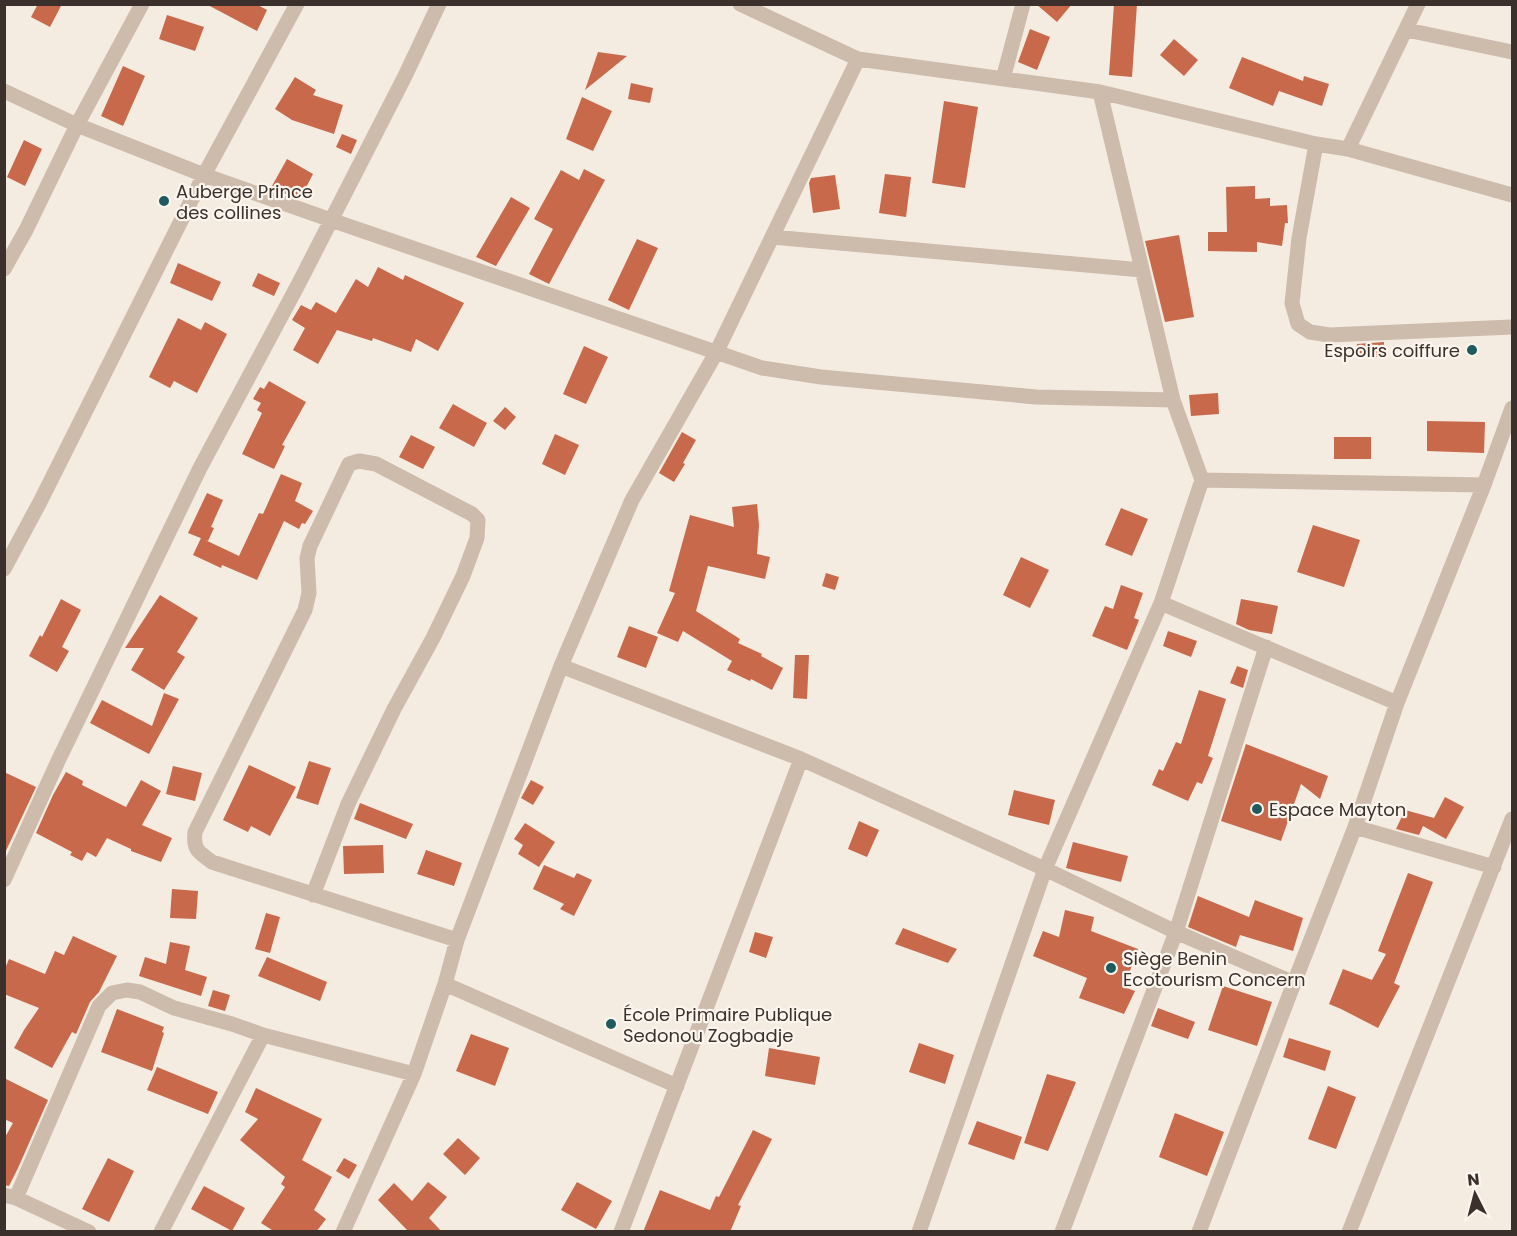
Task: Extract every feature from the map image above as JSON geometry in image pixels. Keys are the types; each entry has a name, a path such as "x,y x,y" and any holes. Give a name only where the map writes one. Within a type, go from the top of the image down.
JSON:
{"street":[{"path":"4,269 142,4"},
{"path":"4,569 204,175 297,4"},
{"path":"4,880 59,759 200,468 331,220 439,4"},
{"path":"740,4 858,59 1100,92 1316,144 1348,149 1512,195"},
{"path":"1003,79 1023,4"},
{"path":"1348,149 1418,4"},
{"path":"1407,30 1512,52"},
{"path":"343,1232 414,1074 445,984 457,940 561,666 632,500 716,353 858,59"},
{"path":"4,91 77,125 204,175 762,368 821,377 1036,397 1173,400"},
{"path":"920,1232 1045,869 1161,603 1202,480 1173,400 1100,92"},
{"path":"1316,144 1299,238 1292,303 1298,324 1310,332 1329,335 1512,327"},
{"path":"772,237 1142,270"},
{"path":"1199,1232 1355,827 1397,703 1484,485 1512,408"},
{"path":"313,895 348,804 394,709 433,638 463,576 477,538 478,520 472,514 376,464 359,461 349,464 310,546 307,558 309,593 305,610 195,832 194,843 199,852 212,862 313,895 457,940"},
{"path":"1202,480 1484,485"},
{"path":"1161,603 1397,703"},
{"path":"1062,1232 1176,932 1266,647"},
{"path":"561,666 801,759 1045,869 1176,932 1293,983"},
{"path":"621,1232 801,759"},
{"path":"1348,1232 1512,819"},
{"path":"1355,827 1494,867"},
{"path":"445,984 677,1086"},
{"path":"89,1232 10,1197 99,1006 112,993 127,990 140,992 174,1008 263,1035 414,1074"},
{"path":"161,1232 263,1035"}],"building":[{"path":"38,4 62,4 50,27 31,17"},
{"path":"206,4 256,4 267,10 257,31"},
{"path":"1036,4 1072,4 1057,22"},
{"path":"1114,4 1137,4 1132,77 1109,75"},
{"path":"167,15 204,27 195,51 159,39"},
{"path":"1030,29 1050,37 1037,70 1018,62"},
{"path":"1174,39 1198,60 1184,76 1160,55"},
{"path":"598,52 627,56 585,90"},
{"path":"1242,57 1303,81 1304,76 1329,84 1322,106 1279,91 1273,106 1229,88"},
{"path":"123,66 145,76 123,126 101,116"},
{"path":"295,77 316,90 313,95 343,105 334,134 292,120 275,109"},
{"path":"631,83 653,88 650,103 628,99"},
{"path":"582,97 612,111 593,151 566,139"},
{"path":"944,101 978,107 965,188 932,183"},
{"path":"342,134 357,140 351,154 336,147"},
{"path":"24,140 42,149 25,186 7,177"},
{"path":"287,159 313,174 300,199 272,186"},
{"path":"584,169 605,180 549,284 529,274 553,229 534,219 561,170 579,180"},
{"path":"885,174 911,177 906,217 879,213"},
{"path":"835,175 840,209 813,213 809,183 811,178"},
{"path":"1255,186 1255,199 1270,198 1270,206 1287,205 1288,223 1285,223 1282,246 1257,242 1257,252 1208,251 1208,232 1227,232 1226,187"},
{"path":"511,197 530,208 496,266 476,257"},
{"path":"1179,235 1194,317 1165,322 1145,241"},
{"path":"637,239 658,248 629,310 608,300"},
{"path":"178,263 221,282 212,301 170,283"},
{"path":"378,267 403,280 405,275 464,303 438,351 416,339 411,352 373,338 372,341 337,330 318,364 293,350 305,328 292,320 301,305 311,310 316,302 336,313 356,279 368,287"},
{"path":"258,273 280,283 274,296 252,286"},
{"path":"178,318 201,330 205,322 227,334 197,393 174,381 170,388 149,377"},
{"path":"1384,342 1384,357 1357,356 1357,344"},
{"path":"584,346 608,357 586,404 563,394"},
{"path":"269,381 306,402 282,445 285,446 274,469 242,454 262,413 257,410 261,403 253,399 260,387 264,389"},
{"path":"1218,393 1219,414 1191,416 1189,395"},
{"path":"453,404 487,423 474,447 439,428"},
{"path":"505,407 516,417 505,430 493,421"},
{"path":"1427,421 1485,422 1484,453 1427,451"},
{"path":"682,432 696,440 674,482 659,473"},
{"path":"555,434 579,445 565,475 542,464"},
{"path":"411,435 435,447 423,469 399,457"},
{"path":"1334,437 1371,437 1371,459 1334,459"},
{"path":"281,474 302,483 295,501 313,511 299,529 284,521 257,580 222,565 221,568 193,555 201,538 239,556 259,513 263,514"},
{"path":"207,493 223,500 211,527 214,528 208,541 188,533"},
{"path":"757,504 759,525 757,554 770,557 765,579 708,566 696,611 740,639 738,643 762,654 761,656 783,668 772,690 727,670 732,661 683,631 678,642 657,633 675,593 669,591 690,515 734,527 732,507"},
{"path":"1121,508 1148,519 1132,556 1105,545"},
{"path":"1313,525 1360,540 1344,587 1297,572"},
{"path":"1021,557 1049,570 1030,608 1003,595"},
{"path":"826,573 839,577 835,590 822,586"},
{"path":"1121,585 1143,593 1134,618 1139,620 1127,650 1092,636 1105,606 1113,609"},
{"path":"160,595 198,618 177,652 185,657 164,690 131,670 144,648 125,648"},
{"path":"61,599 81,610 62,647 69,651 57,672 29,656 40,635 42,637"},
{"path":"1241,599 1278,606 1272,634 1249,630 1236,624"},
{"path":"629,626 658,637 646,668 617,657"},
{"path":"1168,631 1197,641 1191,657 1163,646"},
{"path":"795,655 809,655 807,699 793,698"},
{"path":"1237,666 1248,670 1243,688 1230,683"},
{"path":"1199,690 1226,699 1208,756 1213,758 1202,784 1197,782 1188,801 1152,785 1159,769 1163,771 1176,742 1181,744"},
{"path":"164,693 179,699 149,754 90,723 102,700 152,726"},
{"path":"1246,744 1328,776 1320,799 1301,784 1281,841 1221,821"},
{"path":"309,761 331,768 318,805 296,798"},
{"path":"249,765 296,787 270,836 251,826 248,832 223,820"},
{"path":"173,766 202,773 195,801 166,794"},
{"path":"4,772 36,787 4,855"},
{"path":"66,772 83,781 82,785 126,807 141,780 161,791 142,825 172,838 161,862 131,851 107,838 96,857 87,852 82,861 70,855 72,852 36,833"},
{"path":"531,780 544,787 533,805 521,798"},
{"path":"1014,790 1055,800 1049,825 1008,815"},
{"path":"1445,797 1464,807 1446,839 1423,826 1419,835 1396,829 1405,810 1434,818"},
{"path":"360,803 413,824 406,839 354,819"},
{"path":"859,821 879,830 867,857 848,849"},
{"path":"525,823 555,842 539,867 518,854 523,845 514,839"},
{"path":"1073,842 1128,856 1121,882 1066,868"},
{"path":"383,845 384,873 344,874 343,846"},
{"path":"426,850 462,863 454,886 417,874"},
{"path":"544,865 574,878 577,873 592,880 574,916 560,909 564,904 533,889"},
{"path":"1408,873 1433,882 1394,983 1400,986 1378,1028 1329,1004 1343,969 1372,980 1386,954 1378,951"},
{"path":"172,889 198,891 196,919 170,918"},
{"path":"1198,896 1249,917 1255,900 1303,918 1293,951 1240,935 1236,947 1188,927"},
{"path":"1065,910 1094,917 1091,931 1138,949 1124,987 1135,991 1124,1014 1079,998 1087,978 1033,956 1043,931 1059,937"},
{"path":"266,913 280,917 270,953 255,949"},
{"path":"903,928 957,949 948,963 895,944"},
{"path":"755,932 773,937 766,958 749,952"},
{"path":"73,936 117,956 99,992 90,1002 76,1034 72,1032 52,1068 14,1048 39,1008 4,994 4,971 9,959 45,974 55,951 64,955"},
{"path":"170,942 190,946 185,970 207,977 201,996 139,976 145,957 166,964"},
{"path":"267,957 327,982 320,1001 258,976"},
{"path":"1223,986 1272,1002 1257,1046 1208,1030"},
{"path":"213,990 230,995 225,1011 208,1006"},
{"path":"1158,1008 1195,1022 1188,1039 1151,1026"},
{"path":"117,1009 164,1027 152,1071 101,1052"},
{"path":"471,1034 509,1048 495,1086 456,1071"},
{"path":"1289,1038 1331,1051 1325,1071 1283,1057"},
{"path":"919,1043 954,1055 945,1084 909,1072"},
{"path":"769,1048 820,1057 815,1085 765,1076"},
{"path":"157,1067 218,1092 208,1114 147,1090"},
{"path":"1047,1074 1076,1082 1048,1151 1024,1143"},
{"path":"4,1078 48,1100 9,1186 4,1185 4,1139 13,1123 4,1119"},
{"path":"1328,1086 1356,1097 1336,1149 1308,1139"},
{"path":"256,1088 322,1119 302,1160 332,1177 314,1210 326,1219 316,1232 275,1232 261,1223 285,1187 281,1184 285,1177 240,1140 258,1119 245,1112"},
{"path":"1175,1113 1224,1132 1207,1176 1159,1157"},
{"path":"977,1121 1022,1137 1014,1160 968,1144"},
{"path":"753,1130 772,1139 738,1205 741,1206 730,1232 643,1232 660,1190 710,1210"},
{"path":"458,1138 480,1158 465,1175 443,1154"},
{"path":"108,1158 134,1171 109,1222 82,1209"},
{"path":"344,1158 357,1165 349,1179 336,1171"},
{"path":"428,1182 447,1197 429,1218 442,1232 409,1232 378,1200 394,1183 412,1201"},
{"path":"577,1182 612,1201 596,1229 561,1210"},
{"path":"204,1186 245,1208 232,1231 191,1209"}],"place":[{"name":"Auberge Prince des collines","path":"164,201"},
{"name":"Espoirs coiffure","path":"1472,350"},
{"name":"Espace Mayton","path":"1257,809"},
{"name":"Siège Benin Ecotourism Concern","path":"1111,968"},
{"name":"École Primaire Publique Sedonou Zogbadje","path":"611,1024"}]}
